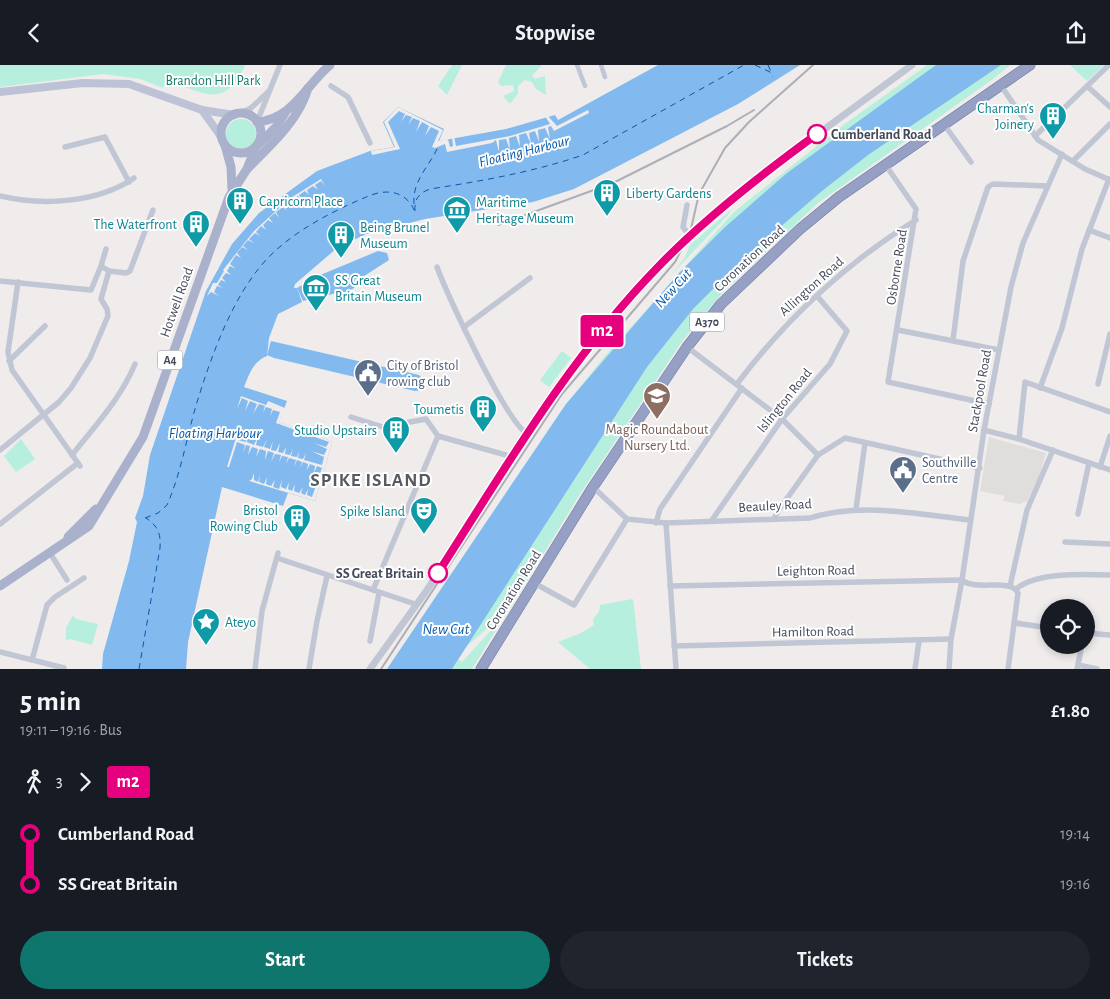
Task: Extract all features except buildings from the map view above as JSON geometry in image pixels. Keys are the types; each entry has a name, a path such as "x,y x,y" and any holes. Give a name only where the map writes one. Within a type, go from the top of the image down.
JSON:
{"highway":[{"name":"Coronation Road","path":"481,669 593,487 687,347 721,304 764,262 839,197 943,123 1030,65"}],"main road":[{"name":"A4","path":"258,122 271,121 285,113 330,65"},
{"path":"0,92 83,83 129,83 202,110 248,116 258,122 260,136 257,147 248,152 238,152 224,141 202,110"},
{"path":"246,169 304,104 308,87"},
{"name":"Hotwell Road","path":"0,586 85,530 104,503 143,437 232,189 246,169 257,147 277,127 285,113"},
{"path":"224,141 223,124 236,115"},
{"name":"Hotwell Road","path":"224,141 231,167 232,189"}],"street":[{"path":"258,122 280,65"},
{"path":"577,65 585,86"},
{"path":"600,65 605,77"},
{"path":"370,669 415,604 427,590 513,457 589,347 657,267 776,164 912,65"},
{"path":"1035,135 1109,65"},
{"path":"1000,84 1035,135 1062,155 1109,179 1089,230 1077,267 1062,329 1040,387"},
{"path":"1087,86 1110,107"},
{"path":"331,87 348,97 370,143"},
{"path":"236,115 251,108 268,92"},
{"path":"943,123 971,161"},
{"path":"1073,161 1110,124"},
{"path":"0,196 32,201 60,200 103,192 132,180 105,137 65,147"},
{"name":"Stackpool Road","path":"949,669 951,639 980,468 984,430 1016,265 1023,243 1062,155"},
{"name":"Osborne Road","path":"884,164 916,209 916,220 888,382 989,404"},
{"path":"953,341 963,261 988,187 993,184 1047,186"},
{"path":"686,231 683,227 687,205"},
{"path":"101,266 108,271 126,273 130,271 153,209"},
{"name":"Allington Road","path":"656,523 660,509 739,386 786,325 817,296 893,234 916,220"},
{"path":"1089,230 1110,237"},
{"path":"0,281 92,290 106,249"},
{"path":"437,267 446,292 503,406 518,428 528,435"},
{"path":"0,450 66,395 84,369 108,316 107,309 102,300 108,271"},
{"path":"464,327 530,278"},
{"path":"0,523 79,464 16,378 10,361 10,329 18,282"},
{"name":"Islington Road","path":"712,520 782,419 830,364 846,331 817,296"},
{"path":"10,361 45,326"},
{"path":"898,330 999,350"},
{"path":"1098,384 1110,334"},
{"path":"687,347 782,419 818,455"},
{"path":"72,455 113,401 135,364"},
{"path":"1019,439 1025,382 1110,412"},
{"path":"351,417 383,427 426,419 438,436 513,457"},
{"path":"984,430 1019,439 1110,469"},
{"path":"372,590 438,436"},
{"path":"1100,467 1110,436"},
{"path":"774,519 818,455 844,438 980,468"},
{"path":"856,509 865,443"},
{"path":"1016,589 1010,586 1027,510 1053,450"},
{"path":"1078,513 1089,463"},
{"path":"534,583 574,605 627,519 593,487"},
{"name":"Beauley Road","path":"627,519 666,523 810,518 827,512 856,509 970,520"},
{"path":"666,523 676,669"},
{"path":"1065,542 1110,544"},
{"path":"50,553 67,580"},
{"path":"255,669 262,611 278,555 327,576 415,604"},
{"path":"1016,589 1022,585 1056,576 1110,575"},
{"path":"310,669 317,621 327,576"},
{"path":"32,660 47,605 54,597 84,578"},
{"name":"Leighton Road","path":"670,586 962,580 972,585 1010,586"},
{"path":"78,582 83,589"},
{"path":"1008,669 1018,599 1016,589"},
{"path":"370,641 380,593"},
{"path":"1015,623 1040,627"},
{"path":"1095,634 1110,635"},
{"name":"Hamilton Road","path":"674,646 951,639"},
{"path":"916,669 919,641"},
{"path":"0,651 64,669 67,660"},
{"path":"1080,654 1078,667 1097,669"}],"shaded area":[{"path":"989,437 1046,453 1040,474 1027,501 1020,504 1003,501 1005,496 980,491"}],"green space":[{"name":"Brandon Hill Park","path":"0,65 245,66 229,89 221,93 212,94 202,93 167,80 163,88 140,79 103,74 0,87"},
{"path":"452,65 462,65 447,95 438,86"},
{"path":"506,65 542,65 532,76 535,79 545,76 546,95 536,89 532,82 525,80 518,86 518,93 510,104 503,96 514,91 513,85 501,86 498,82"},
{"path":"927,65 946,65 807,167 387,669 566,404 605,356 734,212 842,126"},
{"path":"991,65 1010,65 818,203 724,291 683,340 580,494 511,607 466,647 458,659 462,662 506,614 472,669 432,669 675,324 781,216"},
{"path":"1070,65 1104,65 1087,81"},
{"path":"241,119 252,123 256,134 252,145 241,149 230,145 226,134 230,123"},
{"path":"732,209 670,276 684,259 690,245"},
{"path":"562,351 571,358 549,387 540,380"},
{"path":"21,439 35,459 16,472 4,456"},
{"path":"633,599 641,669 590,669 558,642 581,633 594,625 593,619 599,612 600,605"},
{"path":"73,615 76,619 98,624 92,645 70,639 66,641 66,628"}],"water":[{"name":"Floating Harbour","path":"658,65 800,65 738,104 574,189 533,202 425,219 366,234 337,248 295,284 294,288 297,288 302,302 278,314 269,338 267,356 255,365 244,387 287,401 279,422 331,441 332,444 315,501 288,493 283,506 222,487 188,642 186,669 102,669 103,654 129,561 137,522 135,518 143,496 150,455 206,291 232,244 259,213 317,171 370,151 394,147 383,122 398,107 444,129 439,141 506,129 555,115 558,120"},
{"name":"New Cut","path":"936,65 1001,65 868,155 822,191 741,261 693,309 647,367 452,669 387,669 566,404 679,273 724,228 787,173"},
{"path":"378,251 387,253 389,260 358,280 354,288 343,294 341,292 303,301 297,288 318,276"},
{"path":"271,341 419,375 425,381 424,386 421,390 415,391 274,358 267,355"}],"pier":[{"path":"398,107 443,130 438,141 448,139 450,147 453,146 452,137 454,136 456,146 510,136 550,124 545,116 547,115 557,126 588,110 589,113 554,131 551,126 548,127 550,139 545,128 538,130 539,142 535,131 529,133 531,144 526,133 519,135 520,147 516,136 509,138 510,150 506,139 499,140 499,152 496,140 492,143 447,152 445,144 435,148 432,147 439,131 431,127 425,136 429,126 422,122 416,132 420,121 413,118 408,125 412,117 406,115 401,122 405,114 399,111 388,122 400,149 372,155 371,151 395,147 384,122"},
{"path":"321,179 325,186 321,181 315,185 318,190 313,186 307,190 309,195 305,191 299,195 302,200 298,196 291,201 294,205 290,202 284,206 287,211 283,207 276,212 279,218 275,213 269,218 273,223 268,220 263,225 266,230 261,226 256,232 260,236 255,233 249,239 254,243 248,240 243,246 248,250 242,247 237,253 241,258 236,255 230,264 236,269 230,266 227,271 231,275 226,273 222,278 226,282 221,280 218,285 223,288 217,286 214,292 219,296 211,292 207,296 213,283 217,283 223,270 254,231 289,199"},
{"path":"241,396 266,405 268,401 285,408 279,422 331,441 332,444 315,501 249,481 254,473 254,480 258,482 260,475 259,482 264,484 267,477 266,484 271,486 275,480 273,487 279,489 282,480 281,487 286,489 289,482 288,489 292,491 295,484 294,491 299,493 303,487 301,493 305,495 308,489 307,495 312,497 322,468 317,466 314,473 315,466 310,464 307,470 308,464 303,462 300,468 302,462 297,460 294,467 296,460 289,458 286,464 288,457 282,456 279,462 281,455 275,454 271,462 274,453 268,451 265,460 266,451 260,449 256,457 258,449 252,447 248,455 250,446 246,445 243,453 245,445 237,442 229,467 227,467 239,428 241,428 238,440 246,442 249,434 247,442 254,445 258,436 256,445 263,447 267,439 264,447 270,449 273,441 271,450 276,451 280,443 278,452 283,453 286,447 285,454 290,455 293,449 291,456 297,457 299,451 298,458 303,459 306,453 304,460 322,465 324,457 311,451 324,455 327,449 314,443 326,447 329,442 276,423 280,412 273,410 270,416 272,409 266,407 263,413 265,406 259,404 253,414 257,404 250,401 245,411 248,401 242,398 237,409"}],"ferry route":[{"path":"415,211 415,203 418,197 430,189 507,175 583,155 744,65"},
{"path":"755,65 770,72 773,77"},
{"path":"768,65 772,74"},
{"path":"414,204 414,195 419,180 439,145"},
{"path":"145,518 158,513 167,505 177,479 198,399 211,361 237,301 260,266 285,243 308,227 345,206 371,195 385,192 398,194 409,202 416,215"},
{"path":"139,669 160,548 158,531 146,518"}],"railway":[{"path":"381,669 562,394 675,262 690,233 699,194 725,148 749,122 813,65"},
{"path":"498,225 613,183 727,126 754,110"}],"bus line":[{"name":"m2","path":"438,573 570,371 657,267 690,236 776,164 817,134"}],"place":[{"name":"Cumberland Road","path":"817,134"},
{"name":"Charman's Joinery","path":"1053,140"},
{"name":"Liberty Gardens","path":"607,217"},
{"name":"Capricorn Place","path":"240,225"},
{"name":"Maritime Heritage Museum","path":"457,234"},
{"name":"The Waterfront","path":"196,248"},
{"name":"Being Brunel Museum","path":"341,259"},
{"name":"SS Great Britain Museum","path":"316,312"},
{"name":"City of Bristol rowing club","path":"368,397"},
{"name":"Magic Roundabout Nursery Ltd.","path":"657,420"},
{"name":"Toumetis","path":"483,433"},
{"name":"Studio Upstairs","path":"396,454"},
{"name":"Southville Centre","path":"903,494"},
{"name":"Spike Island","path":"424,535"},
{"name":"Bristol Rowing Club","path":"297,542"},
{"name":"SS Great Britain","path":"438,573"},
{"name":"Ateyo","path":"206,646"}],"district":[{"name":"SPIKE ISLAND","path":"371,479"}]}
